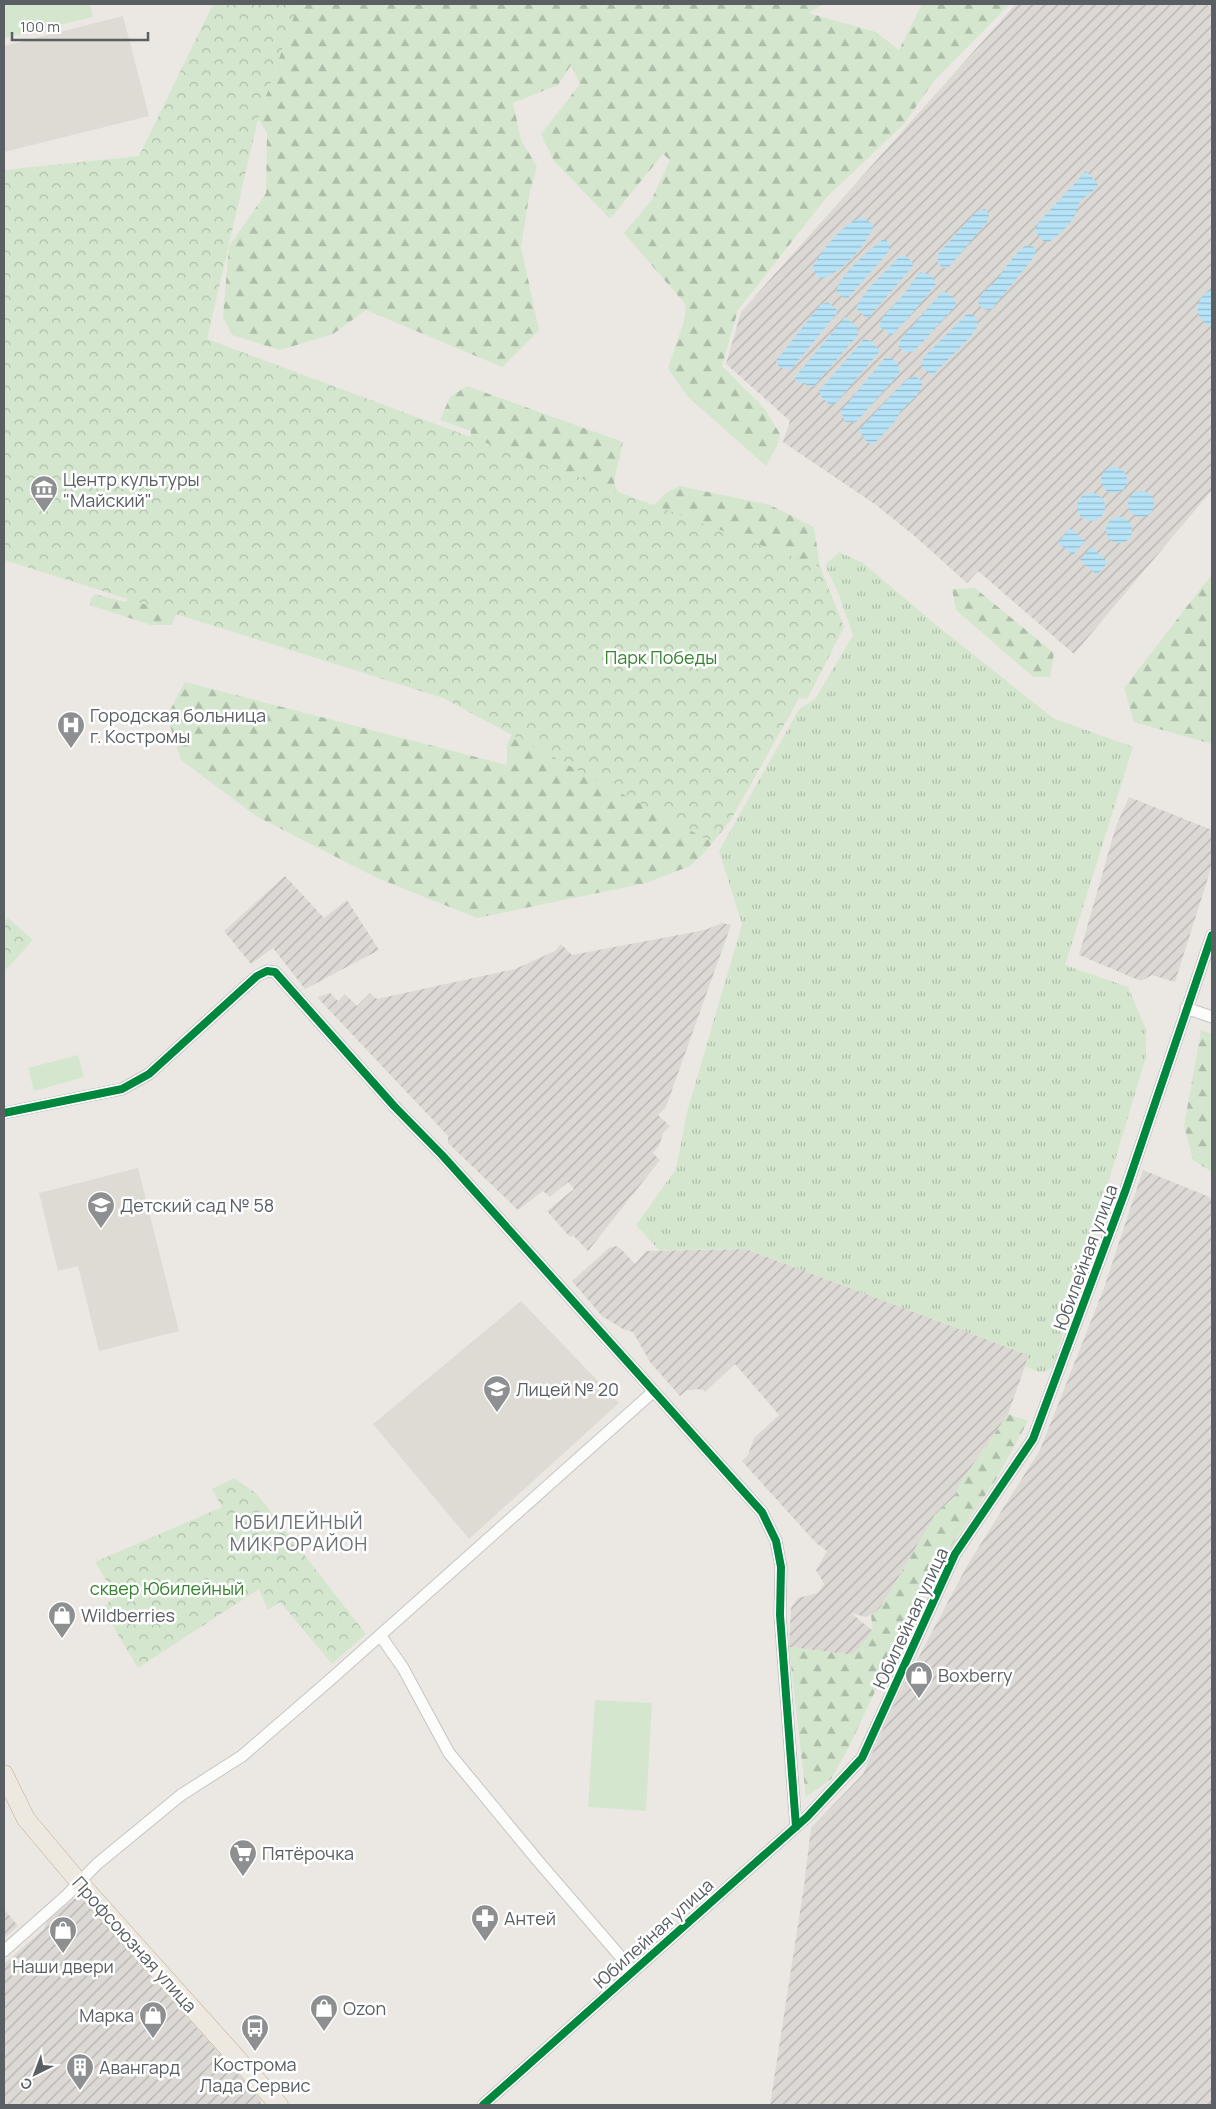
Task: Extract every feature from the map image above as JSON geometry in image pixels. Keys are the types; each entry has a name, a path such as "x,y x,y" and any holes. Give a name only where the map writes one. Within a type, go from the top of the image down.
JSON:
{"highway":[{"name":"Профсоюзная улица","path":"4,1774 26,1819 79,1882 279,2105"}],"street":[{"name":"Юбилейная улица","path":"483,2105 632,1970 796,1826 862,1758 955,1554 1033,1440 1126,1189 1212,935"},
{"path":"4,1113 122,1089 134,1083 149,1074 257,976 267,971 275,972 762,1512 776,1541 781,1567 780,1615 796,1826"},
{"path":"1186,1008 1212,1017"},
{"path":"4,1951 97,1864 181,1795 242,1756 654,1391"},
{"path":"380,1635 403,1668 449,1753 538,1861 632,1970"}],"shaded area":[{"path":"1016,4 1212,4 1212,490 1074,654 978,571 967,583 917,538 876,505 783,442 790,421 726,364 741,312"},
{"path":"123,16 149,116 4,152 4,46"},
{"path":"1129,797 1212,830 1212,865 1175,982 1152,975 1141,981 1079,955 1116,826"},
{"path":"285,876 324,918 347,900 379,950 305,989 273,948 251,964 224,931"},
{"path":"722,923 731,925 666,1107 658,1115 670,1126 663,1133 659,1146 653,1153 660,1160 588,1251 573,1235 570,1237 547,1211 574,1189 568,1182 550,1197 543,1191 518,1210 448,1143 448,1136 317,997 330,993 338,1001 345,994 357,1006 370,993 377,999 515,969 555,951 561,944 572,955 705,930"},
{"name":"Детский сад № 58","path":"138,1168 179,1331 99,1351 78,1266 58,1271 39,1193"},
{"path":"1143,1170 1212,1198 1212,2105 770,2105 804,1886 811,1828 863,1774 897,1698 968,1564 1040,1450 1104,1288"},
{"path":"616,1246 635,1264 646,1251 746,1249 1029,1355 1008,1414 959,1485 956,1495 935,1515 881,1607 866,1617 851,1613 873,1631 853,1655 789,1647 791,1608 798,1598 818,1593 824,1584 816,1570 827,1551 816,1543 742,1461 748,1455 754,1438 779,1415 735,1364 705,1392 702,1389 687,1390 680,1396 650,1362 633,1332 623,1329 602,1316 572,1281 609,1248"},
{"name":"Лицей № 20","path":"521,1301 619,1403 469,1539 373,1424"},
{"path":"75,1898 81,1898 260,2099 261,2105 4,2105 4,1964 44,1929 47,1921"},
{"path":"4,1909 18,1926 4,1938"}],"green space":[{"path":"4,4 90,4 93,17 4,38"},
{"name":"Парк Победы","path":"213,4 298,4 258,119 207,339 820,567 844,627 807,699 799,698 730,821 715,838 708,840 443,698 4,560 4,170 139,156"},
{"path":"298,4 824,4 808,13 876,32 899,50 922,4 1010,4 933,82 904,124 827,197 738,310 722,366 765,409 780,434 777,446 766,466 687,396 668,368 684,321 686,305 624,233 651,201 670,160 663,154 610,219 554,161 541,134 580,84 571,65 558,85 513,103 521,140 537,167 530,191 521,247 539,330 502,367 366,310 333,334 280,350 232,335 223,317 229,246 266,193 267,133 258,119"},
{"path":"467,386 623,442 614,482 620,499 651,508 666,493 680,486 770,505 814,527 820,567 844,627 807,699 799,698 730,821 705,852 690,866 646,883 477,918 377,878 256,816 181,760 167,716 185,682 507,765 507,744 601,562 464,479 471,431 440,420 450,397"},
{"path":"839,552 863,563 935,624 1053,718 1133,747 1065,965 1128,987 1146,1029 1146,1057 1056,1357 1053,1366 1047,1371 1038,1372 1025,1366 1028,1355 746,1249 659,1250 636,1225 676,1169 687,1112 742,924 719,851 799,709 815,699 853,635 839,595 825,565"},
{"path":"1212,574 1212,744 1134,722 1124,688"},
{"path":"137,587 184,591 172,625 151,625 90,605 94,594 126,602"},
{"path":"975,588 1054,653 1050,677 1033,677 956,610 952,589"},
{"path":"8,918 33,940 6,970 4,922"},
{"path":"1201,1030 1212,1034 1212,1172 1193,1160 1184,1126"},
{"path":"78,1055 84,1077 34,1091 28,1068"},
{"path":"1008,1414 1028,1421 998,1476 940,1563 885,1670 850,1745 831,1779 806,1797 789,1647 853,1655 873,1631 871,1615 881,1607 935,1515 956,1495 959,1485"},
{"name":"сквер Юбилейный","path":"234,1478 256,1493 366,1634 332,1664 280,1602 268,1610 259,1589 138,1668 102,1608 116,1596 95,1562 222,1507 212,1489"},
{"path":"595,1700 652,1703 646,1811 588,1807"}],"water":[{"path":"1086,171 1098,184 1080,202 1074,217 1066,227 1049,242 1043,241 1035,231 1038,223"},
{"path":"985,209 989,214 987,222 949,267 943,268 938,263 937,255 976,212"},
{"path":"862,217 874,225 853,257 830,275 822,279 817,276 812,268 827,245 847,225"},
{"path":"882,240 886,240 889,243 889,251 848,298 844,298 836,291 839,284 856,263"},
{"path":"1026,245 1034,247 1036,253 1033,258 992,309 984,309 978,302 981,295 998,278 1014,256"},
{"path":"900,256 905,256 912,261 913,266 869,317 865,317 856,308 860,300"},
{"path":"920,272 931,275 936,284 891,336 879,326 885,315 901,298"},
{"path":"1212,290 1212,327 1201,319 1198,308 1201,298"},
{"path":"943,291 953,297 956,303 954,308 914,351 903,351 898,346 901,339"},
{"path":"828,302 837,310 837,313 791,370 779,367 776,361 820,305"},
{"path":"967,314 972,314 976,318 975,330 932,376 921,366 924,357"},
{"path":"845,317 857,327 858,335 814,386 799,383 795,380 796,376"},
{"path":"864,339 871,341 880,351 836,403 830,405 822,398 819,391"},
{"path":"890,357 898,364 900,373 856,422 845,422 841,411 884,359"},
{"path":"915,376 922,381 922,387 917,395 873,445 867,442 859,430 897,389 908,379"},
{"path":"1114,467 1123,471 1127,480 1123,489 1114,493 1105,489 1101,480 1105,471"},
{"path":"1141,491 1151,494 1154,504 1151,514 1141,517 1131,514 1128,504 1131,494"},
{"path":"1091,493 1101,497 1105,507 1101,517 1091,521 1081,517 1077,507 1081,497"},
{"path":"1119,517 1129,520 1132,530 1129,540 1119,543 1109,540 1106,530 1109,520"},
{"path":"1070,528 1085,541 1073,555 1058,543"},
{"path":"1091,547 1108,562 1097,575 1080,560"}],"cycle path":[{"path":"483,2105 807,1817 862,1758 955,1554 1033,1439 1126,1189 1212,935"},
{"path":"4,1113 122,1089 149,1074 257,976 267,971 275,972 762,1512 776,1541 781,1567 780,1615 796,1827"}],"place":[{"name":"Центр культуры \"Майский\"","path":"44,513"},
{"name":"Городская больница г. Костромы","path":"71,749"},
{"name":"Детский сад № 58","path":"101,1229"},
{"name":"Лицей № 20","path":"497,1413"},
{"name":"Wildberries","path":"62,1639"},
{"name":"Boxberry","path":"919,1699"},
{"name":"Пятёрочка","path":"243,1877"},
{"name":"Антей","path":"485,1942"},
{"name":"Наши двери","path":"63,1954"},
{"name":"Ozon","path":"324,2032"},
{"name":"Марка","path":"153,2039"},
{"name":"Кострома Лада Сервис","path":"255,2052"},
{"name":"Авангард","path":"80,2091"}],"district":[{"name":"ЮБИЛЕЙНЫЙ МИКРОРАЙОН","path":"299,1533"}]}
